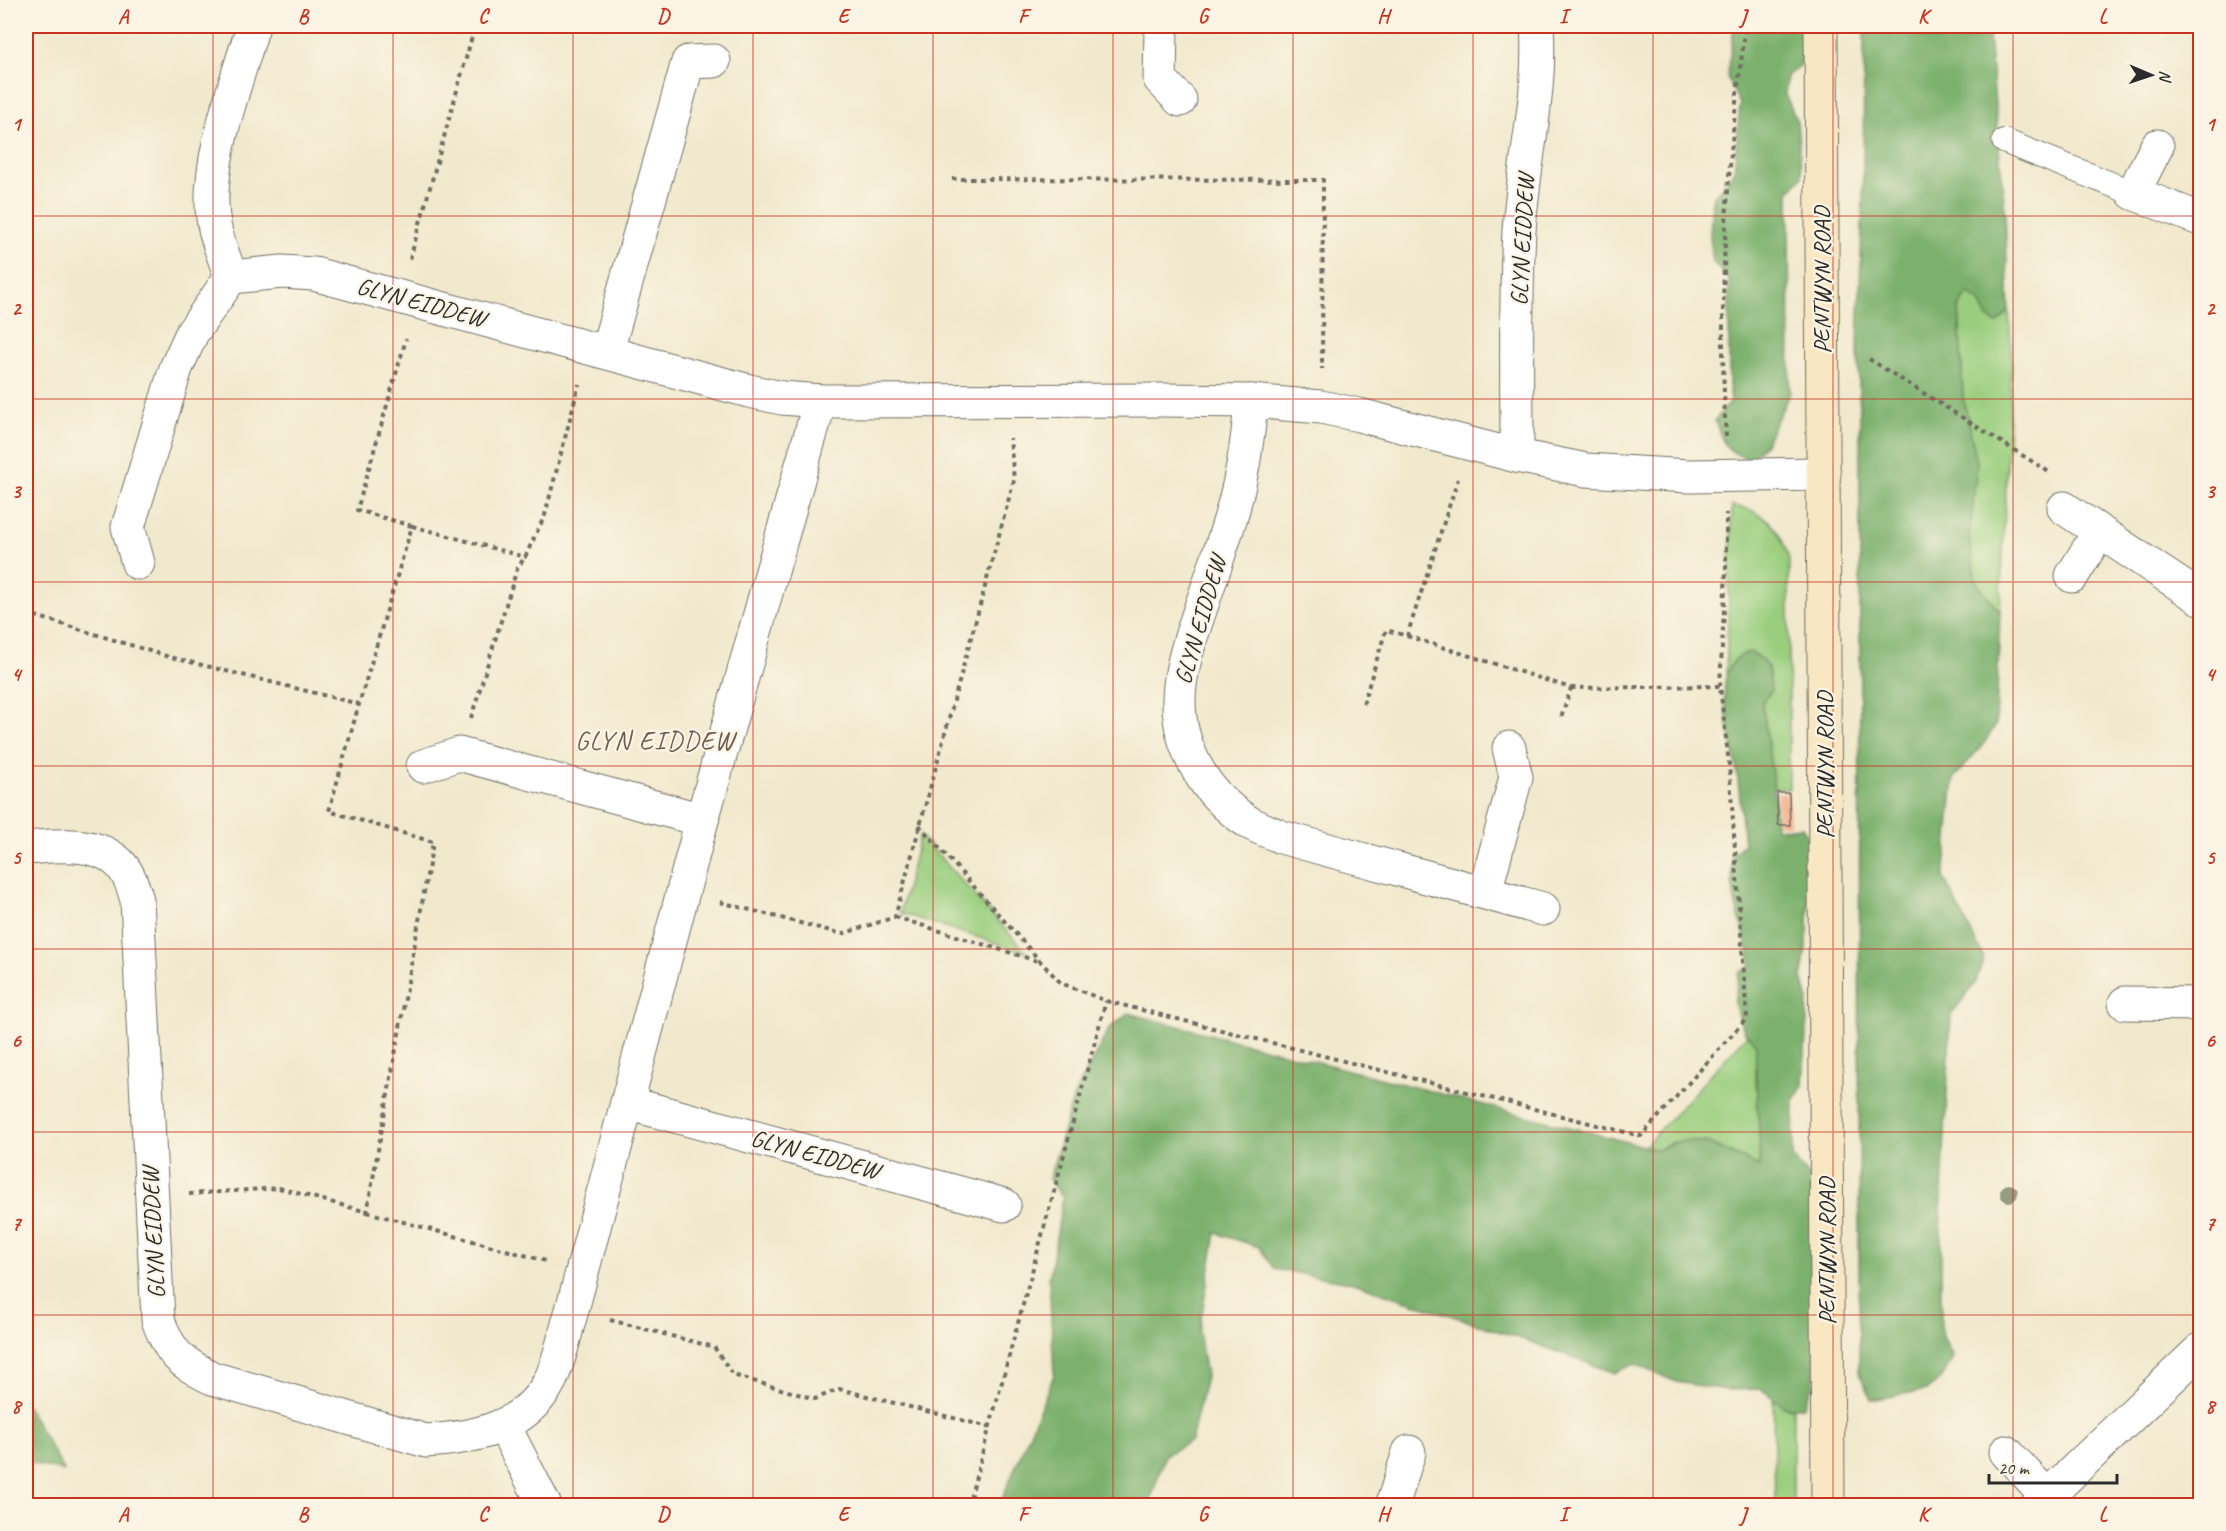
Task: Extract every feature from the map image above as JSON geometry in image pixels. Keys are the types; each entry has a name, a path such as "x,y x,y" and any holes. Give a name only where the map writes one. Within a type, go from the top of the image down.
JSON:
{"street":[{"path":"138,563 128,527 176,368 192,333 231,277 214,224 211,186 219,142 253,26"},
{"path":"1163,26 1160,79 1180,100"},
{"name":"GLYN EIDDEW","path":"1517,456 1519,232 1539,58 1537,26"},
{"name":"PENTWYN ROAD","path":"1821,26 1828,1506"},
{"path":"598,349 688,62 714,61"},
{"path":"2157,146 2133,193 2200,219"},
{"name":"GLYN EIDDEW","path":"231,277 282,272 314,274 782,398 820,401 1251,401 1321,407 1517,456 1586,470 1689,476 1824,474"},
{"name":"GLYN EIDDEW","path":"26,848 72,844 101,853 117,862 130,879 137,900 158,1320 167,1344 185,1364 212,1378 426,1441 455,1440 480,1435 504,1426 539,1400 551,1379 572,1310 702,820 820,401"},
{"name":"GLYN EIDDEW","path":"1251,401 1244,466 1229,525 1184,657 1178,691 1179,722 1187,752 1205,782 1225,803 1248,822 1281,837 1543,909"},
{"path":"2064,508 2200,598"},
{"path":"2072,576 2099,531"},
{"path":"1485,892 1516,777 1509,748"},
{"path":"423,766 459,754 702,820"},
{"path":"2125,1003 2200,1004"},
{"name":"GLYN EIDDEW","path":"627,1102 1004,1205"},
{"path":"2006,1452 2042,1501 2200,1350"},
{"path":"504,1426 545,1506"},
{"path":"1392,1506 1409,1452"}],"lane":[{"path":"2004,141 2133,193"}],"path":[{"path":"475,26 357,510 525,557"},
{"path":"1727,446 1723,298 1724,222 1746,26"},
{"path":"952,179 1323,180 1321,407"},
{"path":"459,754 517,569 545,515 598,349"},
{"path":"1869,359 2066,483 2064,508"},
{"path":"895,917 918,825 1014,480 1006,402"},
{"path":"1407,636 1469,444"},
{"path":"918,825 1061,983 1106,1001 1641,1136 1747,1018 1729,764 1720,686 1726,570 1726,508"},
{"path":"367,1212 433,842 328,811 412,526"},
{"path":"26,613 166,656 359,704"},
{"path":"1363,704 1386,630 1571,688 1720,686"},
{"path":"1561,718 1571,688"},
{"path":"683,893 842,934 895,917 1040,962"},
{"path":"968,1506 1106,1001"},
{"path":"151,1196 279,1188 582,1271"},
{"path":"572,1310 714,1347 733,1375 815,1399 839,1389 989,1427"}],"green space":[{"path":"1734,26 1803,26 1802,64 1787,76 1785,94 1797,122 1802,177 1789,192 1790,393 1765,444 1750,460 1726,446 1715,420 1731,402 1729,280 1713,262 1710,236 1712,199 1734,172 1740,104 1727,77"},
{"path":"1864,26 1988,26 2005,212 2009,311 1997,324 1988,318 1980,302 1968,293 1959,307 1963,397 1977,463 1969,537 1976,582 2000,612 1996,725 1954,778 1944,878 1984,958 1976,982 1951,1015 1941,1211 1941,1332 1953,1358 1941,1379 1927,1390 1871,1400 1859,1372 1860,426 1858,343 1863,194"},
{"path":"1968,293 1980,302 1988,318 1996,324 2009,311 2012,361 2000,612 1976,582 1969,537 1977,463 1963,397 1959,307"},
{"path":"1732,506 1754,512 1770,522 1781,538 1789,559 1789,789 1774,788 1762,702 1771,691 1768,666 1726,674"},
{"path":"1749,652 1764,662 1770,678 1771,691 1762,702 1774,788 1776,829 1802,827 1810,841 1808,931 1802,977 1808,1001 1803,1086 1794,1099 1793,1158 1809,1176 1820,1183 1814,1384 1803,1407 1785,1407 1761,1389 1727,1390 1676,1382 1635,1364 1614,1373 1534,1343 1350,1282 1274,1269 1259,1247 1216,1233 1199,1331 1206,1376 1191,1441 1165,1455 1149,1505 999,1506 1054,1375 1049,1279 1063,1197 1049,1179 1074,1095 1109,1029 1128,1013 1658,1150 1684,1141 1709,1144 1759,1166 1756,1044 1745,1033 1734,1003 1739,973 1751,966 1732,884 1732,855 1744,844 1737,775 1724,695 1727,673 1731,666 1738,657"},
{"path":"920,835 1027,953 900,913"},
{"path":"1747,1035 1756,1044 1759,1166 1707,1142 1671,1142 1658,1150 1644,1147"},
{"path":"1773,1398 1785,1407 1793,1408 1793,1505 1775,1505"},
{"path":"26,1404 64,1471 26,1462"}],"building":[{"path":"1777,793 1789,793 1790,825 1778,825"}],"district":[{"name":"GLYN EIDDEW","path":"655,740"}]}
